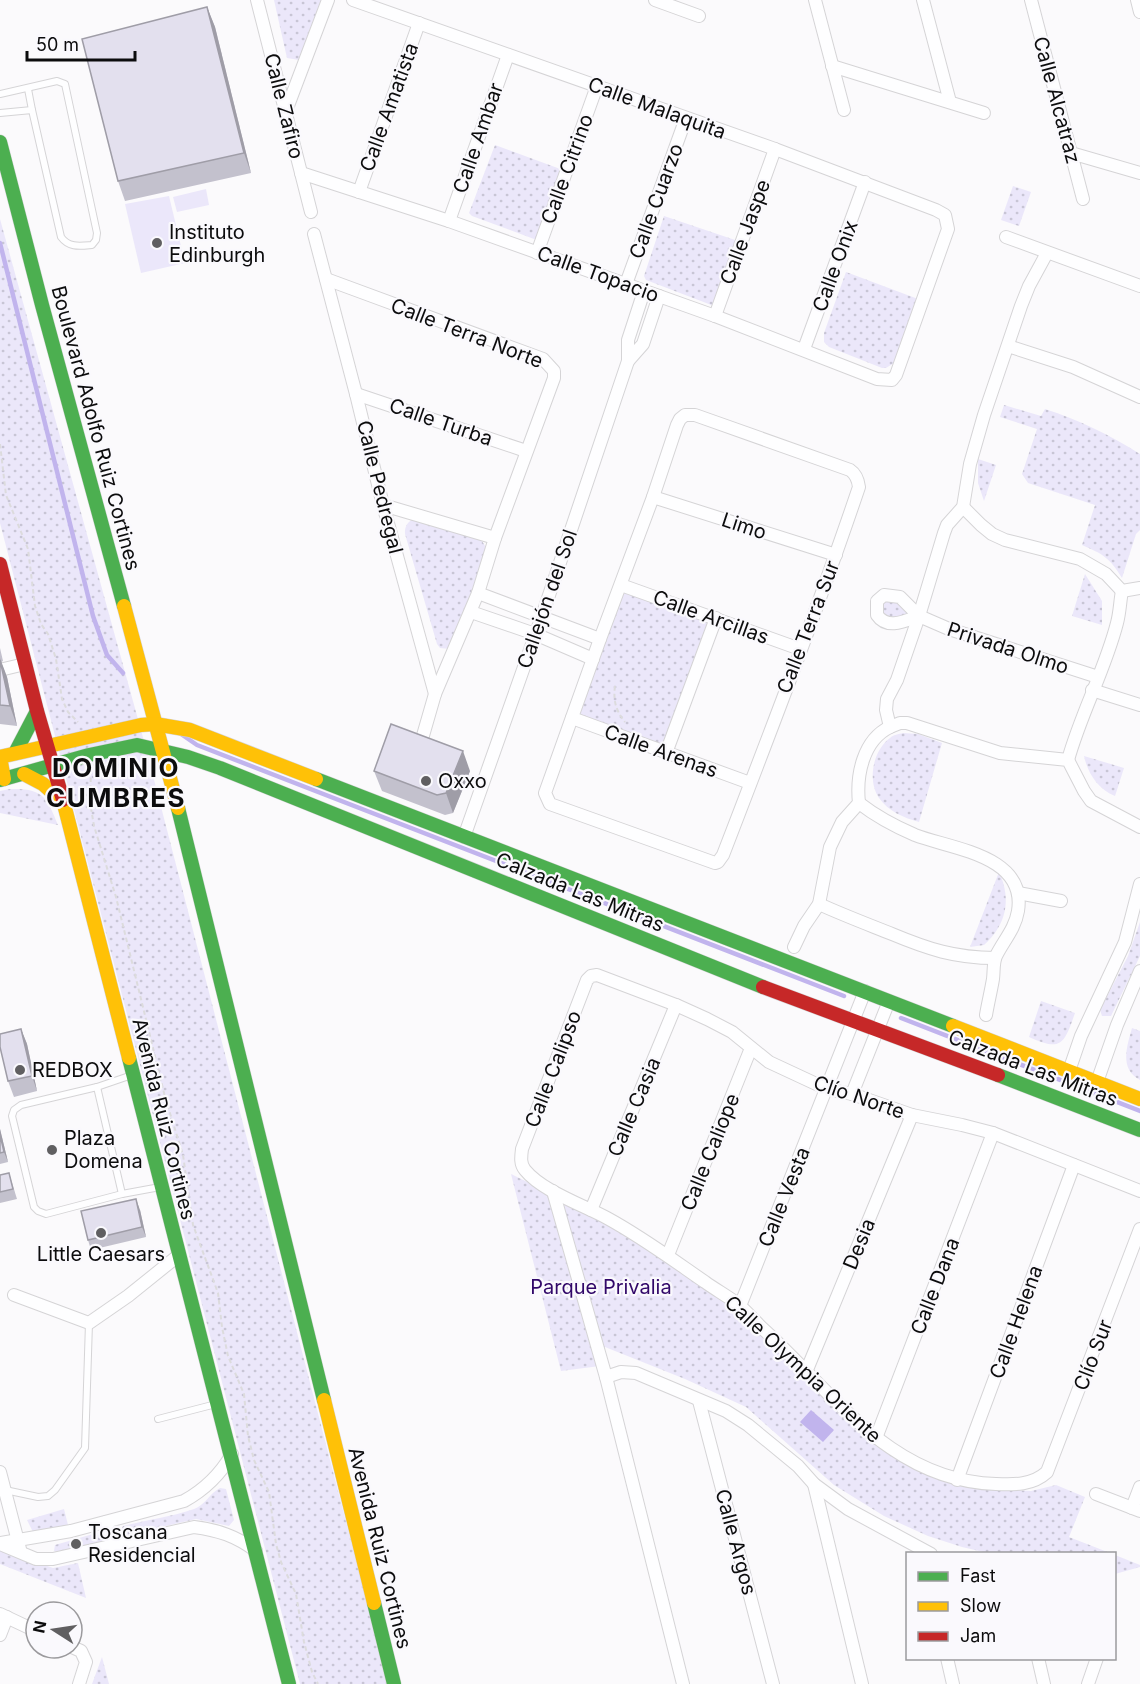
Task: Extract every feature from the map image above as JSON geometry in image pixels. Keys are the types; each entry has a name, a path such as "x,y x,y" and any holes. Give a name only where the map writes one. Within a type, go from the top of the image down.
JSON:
{"main road":[{"name":"Boulevard Adolfo Ruiz Cortines","path":"0,142 155,724"},
{"name":"Avenida Ruiz Cortines","path":"0,564 3,589 64,803 289,1684"},
{"path":"15,753 37,711"},
{"name":"Calzada Las Mitras","path":"0,757 155,724 190,729 1140,1099"},
{"name":"Avenida Ruiz Cortines","path":"155,724 164,751 394,1684"},
{"name":"Calzada Las Mitras","path":"2,780 114,749 137,745 220,768 780,994 1140,1130"},
{"path":"0,757 2,780"},
{"path":"24,774 43,784 64,803"}],"street":[{"name":"Calle Zafiro","path":"257,0 311,213"},
{"path":"286,111 328,0"},
{"name":"Calle Malaquita","path":"353,0 775,149 942,213 947,219 948,229 896,375 892,380"},
{"path":"655,0 699,16"},
{"path":"815,0 844,110"},
{"path":"923,0 950,102"},
{"name":"Calle Alcatraz","path":"1031,0 1083,199"},
{"path":"1137,0 1140,12"},
{"name":"Calle Amatista","path":"359,192 419,23"},
{"name":"Calle Ambar","path":"449,221 508,55"},
{"path":"832,66 984,113"},
{"name":"Calle Citrino","path":"537,253 597,86"},
{"name":"Calle Cuarzo","path":"626,284 686,118"},
{"name":"Calle Jaspe","path":"715,316 775,149"},
{"path":"1071,153 1140,173"},
{"name":"Calle Topacio","path":"301,173 449,221 626,284 804,349 877,379 892,380"},
{"name":"Calle Onix","path":"804,349 865,182"},
{"name":"Calle Pedregal","path":"314,234 382,505 435,694"},
{"path":"1006,237 1140,286"},
{"path":"891,727 886,710 887,699 897,680 947,525 963,507 973,452 1008,346 1029,286 1047,253"},
{"name":"Calle Terra Norte","path":"326,279 548,362 554,371 554,378 495,538 478,593 435,694 422,739"},
{"name":"Callejón del Sol","path":"464,837 543,616 628,361 628,340 644,291"},
{"name":"Callejón del Sol","path":"628,361 643,344 659,296"},
{"path":"1008,346 1073,367 1140,397"},
{"name":"Calle Turba","path":"356,394 526,451"},
{"name":"Calle Terra Sur","path":"685,415 695,415 853,472 859,487 836,555 723,855 718,862 711,863 547,801 546,788 680,419 685,415"},
{"name":"Limo","path":"653,496 836,555"},
{"path":"382,505 495,538"},
{"path":"963,507 992,534 1005,540 1080,559 1106,574 1122,591"},
{"name":"Calle Arcillas","path":"621,585 800,649"},
{"path":"1122,591 1140,588"},
{"path":"1122,591 1117,623 1075,735 1068,760 1083,791 1091,801 1140,827"},
{"path":"478,593 600,639"},
{"path":"471,612 535,634 593,659"},
{"name":"Privada Olmo","path":"919,616 986,642 1098,677"},
{"path":"666,753 716,618"},
{"path":"0,670 25,664"},
{"path":"1092,690 1140,705"},
{"name":"Calle Arenas","path":"572,718 750,783"},
{"path":"794,947 804,926 819,904 831,848 842,822 859,803 858,790 863,759 884,730 900,723 907,723 1000,753 1068,760"},
{"path":"859,803 891,825 917,836 970,852 998,865 1012,878 1018,893 1018,909 1009,937 995,958 986,1015"},
{"path":"1069,1071 1081,1036 1125,942 1140,884"},
{"path":"1018,893 1061,901"},
{"path":"819,904 928,949 964,957 995,958"},
{"path":"1097,1082 1117,1025 1140,971"},
{"name":"Clío Norte","path":"591,976 597,975 676,1005 732,1032 769,1062 827,1089 852,1094 912,1115 993,1133 1140,1191"},
{"name":"Calle Calipso","path":"522,1166 522,1149 587,980 591,976"},
{"name":"Calle Vesta","path":"740,1306 865,991"},
{"path":"852,1094 889,1000"},
{"name":"Calle Casia","path":"591,1210 676,1005"},
{"name":"Calle Caliope","path":"668,1255 751,1048"},
{"name":"Desia","path":"806,1372 912,1115"},
{"name":"Calle Dana","path":"876,1438 993,1133"},
{"name":"Calle Helena","path":"957,1480 1074,1165"},
{"name":"Calle Olympia Oriente","path":"522,1166 526,1172 553,1191 591,1210 668,1255 740,1306 779,1342 851,1417 887,1447 943,1476 976,1484 1024,1484 1041,1478"},
{"path":"553,1191 606,1377 683,1684"},
{"name":"Clío Sur","path":"1041,1478 1052,1464 1140,1229"},
{"path":"14,1295 89,1323 128,1296 179,1255"},
{"path":"606,1377 621,1372 636,1373 726,1411 748,1425 798,1466 814,1484 848,1509 920,1551"},
{"name":"Calle Argos","path":"699,1401 773,1684"},
{"path":"0,1544 20,1547 184,1501 211,1483 232,1454"},
{"path":"0,1472 20,1547 36,1559 53,1559 194,1527 214,1529 230,1534 256,1551"},
{"path":"814,1484 862,1684"},
{"path":"1096,1494 1136,1509 1140,1487"},
{"path":"106,1522 113,1545"},
{"path":"0,1635 4,1616 24,1625"},
{"path":"79,1684 86,1662 84,1658"},
{"path":"947,1660 953,1684"},
{"path":"1038,1660 1044,1684"},
{"path":"1088,1684 1097,1660"}],"lane":[{"path":"0,94 57,81 65,84 97,233 92,246 72,246 65,243 61,237 28,89"},
{"path":"0,113 32,110"},
{"path":"133,1075 21,1105 14,1110 12,1116 34,1207 46,1214 122,1194 161,1187"},
{"path":"97,1086 122,1194"},
{"path":"5,1490 38,1497 48,1496 55,1490 85,1448 89,1323"},
{"path":"158,1419 218,1404"}],"path":[{"path":"0,444 6,495 28,549 35,606 56,659 62,699 68,712 85,729"},
{"path":"615,686 616,706 631,729"},
{"path":"91,769 90,802 94,826 116,897 165,1097 183,1155 193,1225 218,1293 228,1356 244,1394 252,1452 269,1492 278,1553 296,1594 304,1642 312,1672 318,1684"}],"green space":[{"path":"274,0 323,0 299,60 287,58"},
{"path":"495,145 563,170 538,238 534,239 469,213"},
{"path":"1013,186 1031,192 1019,226 1001,220"},
{"path":"206,189 209,205 177,212 173,197"},
{"path":"169,196 185,263 141,273 125,204"},
{"path":"664,216 738,241 714,306 646,280 644,276"},
{"path":"0,219 144,741 388,1684 300,1684 0,523"},
{"path":"846,272 918,299 894,363 886,368 829,347 824,342 824,333"},
{"path":"1004,405 1041,416 1045,409 1058,413 1094,428 1140,454 1140,530 1136,534 1122,578 1105,557 1082,545 1095,505 1028,483 1022,474 1037,429 1000,417"},
{"path":"978,459 996,465 984,501 978,483"},
{"path":"419,518 482,541 487,549 450,649 440,648 437,644 405,534 408,523"},
{"path":"1085,574 1102,601 1102,625 1072,616"},
{"path":"621,585 716,618 666,753 572,718"},
{"path":"898,600 911,616 891,620 877,609 880,601"},
{"path":"903,733 918,734 942,743 919,822 887,807 879,798 873,783 874,766 879,750 891,737"},
{"path":"1084,756 1124,768 1115,796 1095,780"},
{"path":"30,790 43,796 58,825 0,813 0,791"},
{"path":"999,872 1006,902 1002,920 984,945 970,947"},
{"path":"1140,922 1140,956 1111,1016 1102,1016 1100,1010 1128,956"},
{"path":"1041,1001 1075,1013 1068,1032 1060,1042 1055,1044 1040,1042 1029,1037"},
{"path":"1132,1028 1140,1031 1140,1080 1129,1070 1126,1057"},
{"name":"Parque Privalia","path":"511,1174 603,1219 734,1306 883,1446 987,1489 1031,1491 1056,1485 1085,1497 1069,1537 1107,1552 983,1552 928,1536 884,1516 834,1485 746,1407 685,1379 605,1347 597,1350 600,1366 561,1371"},
{"path":"220,1488 226,1489 234,1520 229,1526 196,1519 126,1535 120,1532 123,1526 194,1509"},
{"path":"64,1509 68,1525 43,1533 33,1532 27,1520"},
{"path":"100,1532 105,1537 102,1542 59,1553 54,1551 55,1545"},
{"path":"0,1549 53,1568 78,1563 86,1598 0,1564"},
{"path":"1116,1555 1140,1565 1140,1567 1116,1574"},
{"path":"102,1657 109,1684 92,1684"}],"shaded area":[{"path":"811,1410 834,1430 823,1442 800,1422"}],"building":[{"path":"207,7 244,153 118,181 82,39"},
{"path":"0,660 10,706 0,705"},
{"path":"391,724 463,751 446,793 437,795 374,771"},
{"name":"REDBOX","path":"21,1029 32,1076 8,1081 0,1047 0,1034"},
{"path":"0,1135 4,1152 0,1153"},
{"path":"9,1173 13,1189 0,1192 0,1175"},
{"path":"136,1199 142,1227 88,1240 81,1211"}],"waterway":[{"path":"0,243 93,616 107,655 123,673"},
{"path":"181,734 197,745 844,996"},
{"path":"901,1018 1140,1111"}],"traffic: fast":[{"path":"0,142 124,606"},
{"path":"15,753 37,711"},
{"path":"0,780 89,755 137,745 188,757 763,987"},
{"path":"316,779 953,1026"},
{"path":"178,808 324,1400"},
{"path":"129,1058 289,1684"},
{"path":"998,1075 1140,1130"},
{"path":"374,1603 394,1684"}],"traffic: slow":[{"path":"124,606 178,808"},
{"path":"4,779 0,757 141,725 155,724 190,730 316,779"},
{"path":"24,774 43,784 64,803"},
{"path":"63,800 129,1058"},
{"path":"953,1026 1140,1099"},
{"path":"324,1400 374,1603"}],"traffic: jam":[{"path":"0,564 37,711 63,800"},
{"path":"763,987 998,1075"}],"place":[{"name":"Instituto Edinburgh","path":"157,243"},
{"name":"Oxxo","path":"426,781"},
{"name":"REDBOX","path":"20,1070"},
{"name":"Plaza Domena","path":"52,1150"},
{"name":"Little Caesars","path":"101,1233"},
{"name":"Toscana Residencial","path":"76,1544"}],"district":[{"name":"DOMINIO CUMBRES","path":"116,782"}]}
